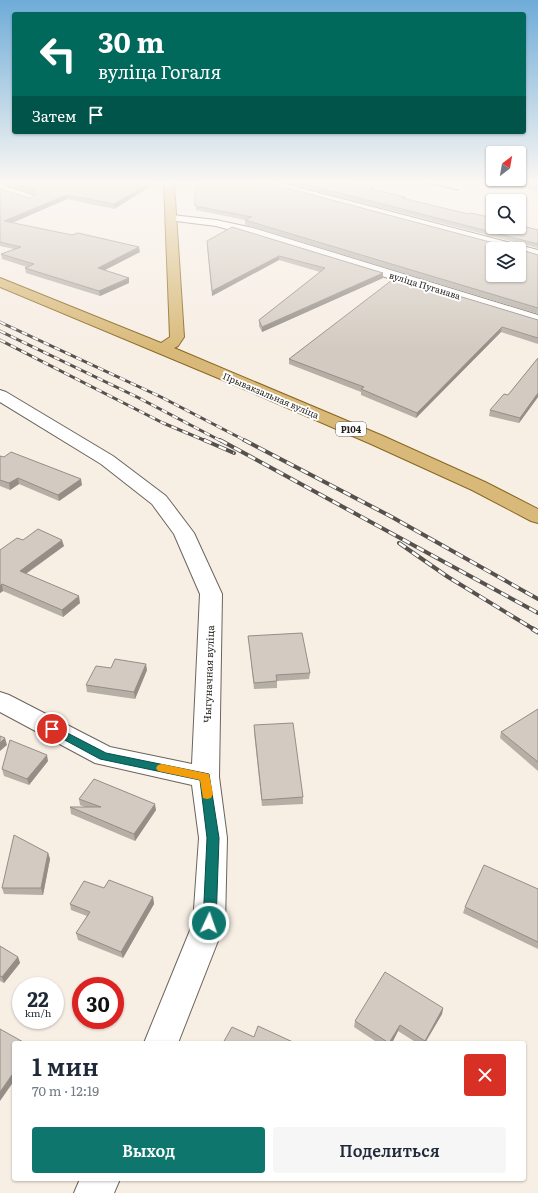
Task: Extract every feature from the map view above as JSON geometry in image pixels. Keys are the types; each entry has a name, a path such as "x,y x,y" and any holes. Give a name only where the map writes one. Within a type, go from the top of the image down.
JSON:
{"main road":[{"path":"162,349 173,343 177,338 173,239"},
{"name":"Прывакзальная вуліца","path":"0,282 297,405 447,472 538,516"}],"street":[{"name":"вуліца Пуганава","path":"274,239 538,320"},
{"path":"481,239 538,254"},
{"name":"Чыгуначная вуліца","path":"0,395 107,460 159,500 184,533 211,594 205,777 213,838 209,923 162,1041"},
{"path":"0,701 104,756 205,777"},
{"path":"93,1193 99,1181"}],"building":[{"path":"0,239 103,239 139,247 98,268 129,278 99,291 25,268 34,264 1,254 21,247 0,242"},
{"path":"211,239 270,239 383,273 262,327 259,320 325,268 279,256 212,291 207,241"},
{"path":"307,239 477,239 490,242 486,242 486,282 526,282 526,251 538,255 538,308"},
{"path":"517,239 538,239 538,244"},
{"path":"396,277 538,320 538,338 502,327 417,413 361,389 364,387 289,359"},
{"path":"538,358 538,393 520,418 490,410 504,394 508,395"},
{"path":"11,452 81,479 58,495 18,478 9,483 0,480 0,456 4,457"},
{"path":"38,529 62,540 20,571 79,596 62,610 2,584 0,586 0,550 17,538 23,540"},
{"path":"302,633 310,673 276,675 277,681 254,683 248,636"},
{"path":"115,659 146,664 134,692 86,685 96,666 111,668"},
{"path":"538,709 538,762 501,732"},
{"path":"293,723 303,797 262,800 254,725"},
{"path":"0,736 5,738 0,743"},
{"path":"10,740 47,755 27,779 2,769"},
{"path":"94,779 155,804 134,834 70,807 101,807 79,799"},
{"path":"14,835 48,853 41,888 2,888"},
{"path":"484,865 538,889 538,942 465,907"},
{"path":"109,880 153,897 121,952 76,933 90,912 70,904 84,881 104,888"},
{"path":"0,946 18,957 2,977 0,976"},
{"path":"385,972 443,1008 425,1041 400,1025 390,1041 386,1041 355,1021"},
{"path":"258,1026 291,1041 224,1041 232,1027 254,1037"},
{"path":"0,1029 21,1041 12,1041 12,1075 0,1092"}],"railway":[{"path":"0,322 161,397 246,441"},
{"path":"0,331 137,397 221,441"},
{"path":"0,340 163,423 206,441"},
{"path":"204,440 234,453"},
{"path":"220,440 538,613"},
{"path":"244,440 390,516 538,599"},
{"path":"399,543 448,577 535,630"},
{"path":"533,629 538,632"}],"slow traffic":[{"path":"162,768 205,777 207,794"}],"route":[{"path":"52,729 104,756 205,777 213,838 209,923"}]}
